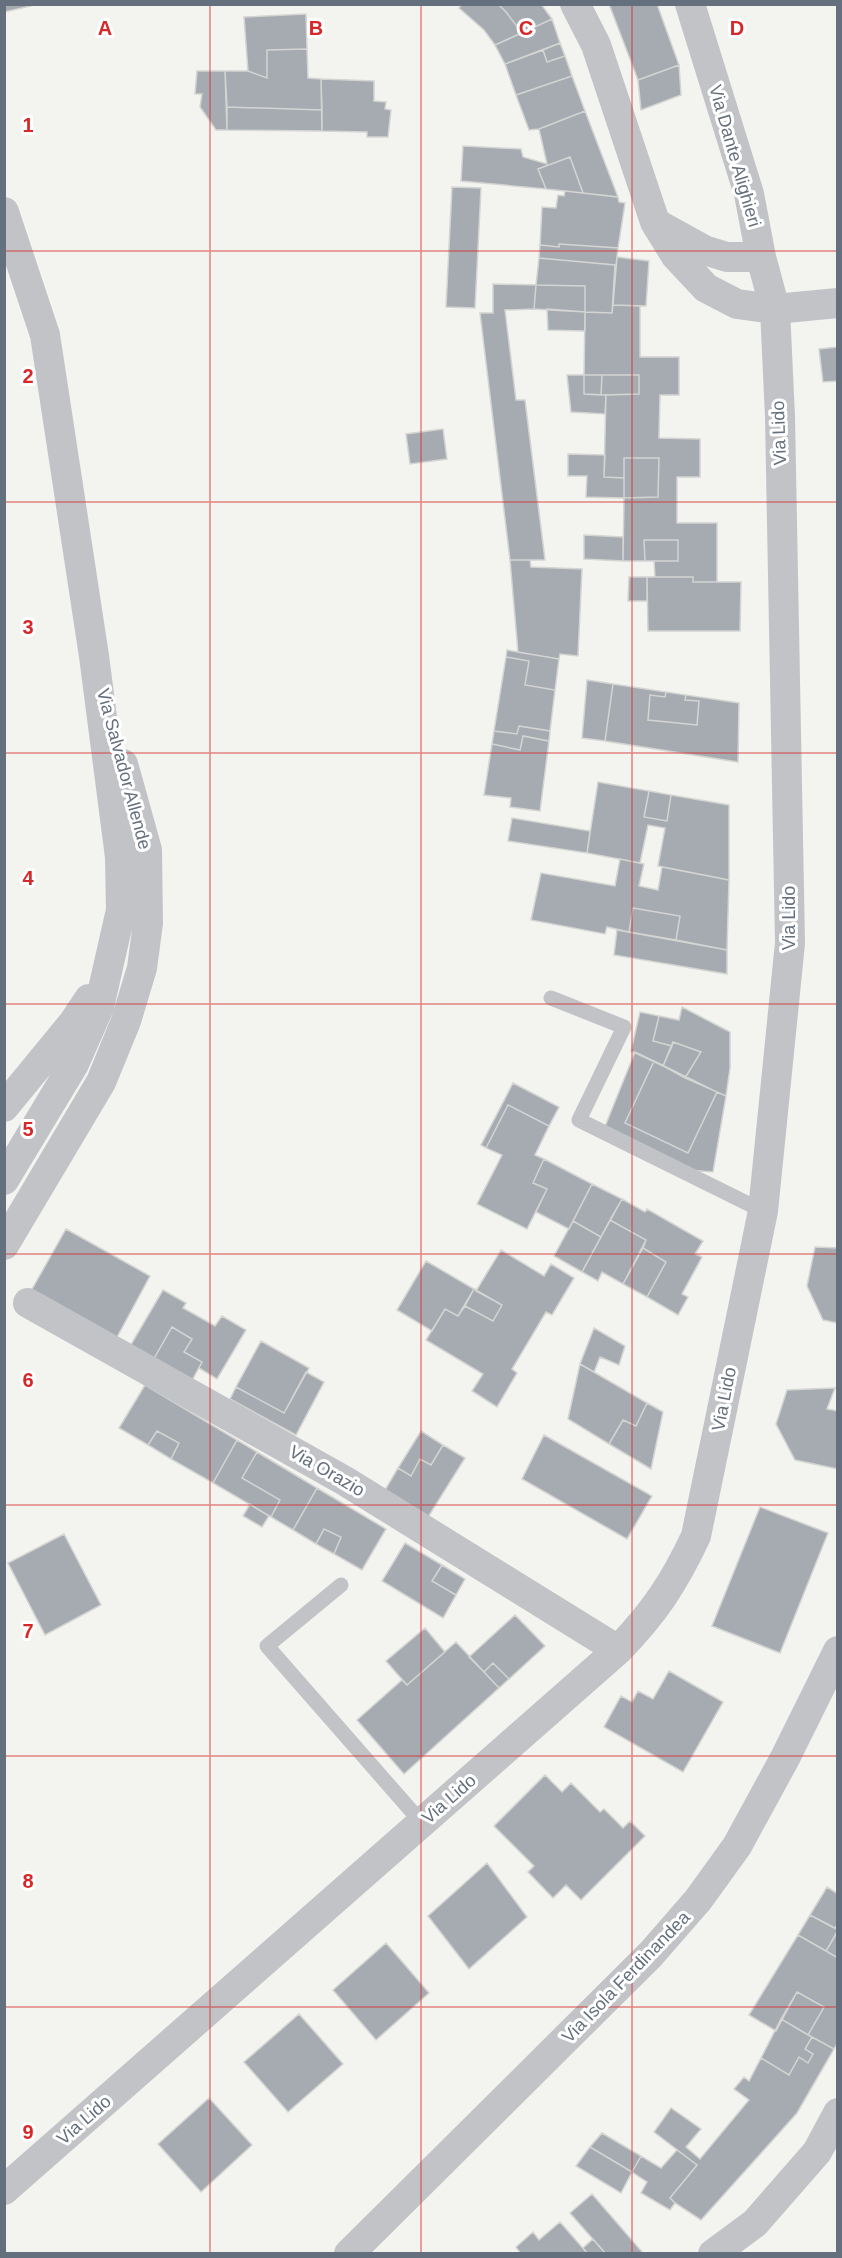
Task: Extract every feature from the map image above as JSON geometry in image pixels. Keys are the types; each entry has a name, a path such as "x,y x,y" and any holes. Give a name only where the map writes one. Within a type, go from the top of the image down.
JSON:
{"street":[{"path":"575,4 596,45 655,222 676,256 706,288 737,304 775,309 837,303"},
{"name":"Via Dante Alighieri","path":"690,4 749,194 761,256 775,309"},
{"name":"Via Salvador Allende","path":"4,212 45,334 94,656 120,857 121,910 99,1007 74,1064 4,1180"},
{"path":"655,222 704,250 727,257 761,256"},
{"name":"Via Salvador Allende","path":"4,234 22,262"},
{"name":"Via Lido","path":"4,2190 618,1650 642,1626 662,1600 681,1569 696,1536 763,1210 790,943 780,417 775,309"},
{"name":"Via Salvador Allende","path":"4,1245 101,1082 126,1021 142,968 148,923 147,850 94,656"},
{"path":"4,1107 73,1023 109,970"},
{"name":"Via Orazio","path":"28,1303 345,1481 618,1650"},
{"name":"Via Isola Ferdinandea","path":"349,2253 467,2139 651,1954 698,1900 737,1846 785,1758 837,1651"},
{"path":"713,2253 755,2223 817,2152 837,2113"}],"lane":[{"path":"551,998 624,1027 579,1120 763,1210"},
{"path":"341,1585 267,1646 422,1823"}],"building":[{"path":"4,4 31,4 31,6 4,12"},
{"path":"462,4 498,4 522,33 495,45 484,30 459,8"},
{"path":"498,4 541,4 552,19 522,33"},
{"path":"609,4 657,4 679,65 638,80"},
{"path":"306,14 307,49 267,50 267,78 248,71 244,17"},
{"path":"552,19 560,43 505,64 495,45"},
{"path":"560,43 565,56 547,62 543,50"},
{"path":"307,49 308,78 321,79 322,110 227,107 225,71 248,71 267,78 267,50"},
{"path":"543,50 547,62 565,56 572,76 516,95 505,64"},
{"path":"679,65 681,95 641,110 638,80"},
{"path":"197,71 225,71 227,130 216,130 200,107 202,94 195,94"},
{"path":"572,76 585,111 539,129 529,130 516,95"},
{"path":"321,79 374,81 374,101 386,102 385,109 391,110 388,137 367,137 367,132 322,131"},
{"path":"227,107 322,110 322,131 227,130"},
{"path":"585,111 618,197 583,193 570,157 538,169 546,189 461,181 463,146 521,149 523,157 547,164 539,129"},
{"path":"570,157 583,193 546,189 538,169"},
{"path":"452,187 481,188 475,308 446,307"},
{"path":"565,191 618,197 619,202 625,203 618,248 540,245 542,207 556,208 558,195 564,196"},
{"path":"559,244 618,248 616,265 539,258 540,245 559,247"},
{"path":"617,257 649,261 646,306 613,305"},
{"path":"539,258 615,265 612,313 585,312 585,286 536,285"},
{"path":"493,284 536,285 534,309 505,310 516,400 525,400 545,560 510,560 480,313 493,313"},
{"path":"536,285 585,286 585,312 534,309"},
{"path":"613,305 640,306 640,357 679,357 679,395 660,395 659,438 700,439 700,477 677,477 677,523 717,523 717,582 693,582 693,577 655,577 654,561 678,561 678,540 644,540 645,561 623,561 624,498 658,497 659,458 624,458 624,478 604,477 606,395 639,394 639,375 584,375 585,312 612,313"},
{"path":"547,309 585,312 585,331 548,330"},
{"path":"838,347 838,381 823,382 819,349"},
{"path":"567,375 584,375 584,394 606,395 605,414 571,412"},
{"path":"584,375 602,375 601,395 584,394"},
{"path":"602,375 639,375 639,394 601,395"},
{"path":"443,429 447,459 410,464 406,434"},
{"path":"568,454 605,455 604,477 624,478 624,498 586,497 587,476 568,476"},
{"path":"624,458 659,458 658,497 624,498"},
{"path":"584,535 623,537 623,561 584,559"},
{"path":"644,540 678,540 678,561 645,561"},
{"path":"510,560 530,560 531,567 582,569 578,656 560,654 559,659 518,652"},
{"path":"629,577 647,577 647,601 628,601"},
{"path":"647,577 693,577 693,582 741,582 740,631 648,631"},
{"path":"507,650 559,659 555,690 525,685 529,661 506,657"},
{"path":"506,657 529,661 525,685 555,690 550,731 519,726 517,734 494,731"},
{"path":"587,680 613,684 605,741 582,738"},
{"path":"613,684 666,692 665,697 650,695 648,720 697,725 699,701 685,700 686,695 739,703 738,762 605,741"},
{"path":"666,692 686,695 685,700 699,701 697,725 648,720 650,695 665,697"},
{"path":"519,726 550,731 549,741 523,736 520,750 492,744 494,731 517,734"},
{"path":"523,736 549,741 540,811 510,807 511,798 484,795 492,744 520,750"},
{"path":"598,782 649,791 644,817 667,821 671,795 729,805 729,880 658,866 665,828 648,825 640,863 587,853"},
{"path":"649,791 671,795 667,821 644,817"},
{"path":"512,818 590,831 587,853 508,841"},
{"path":"620,859 644,864 639,886 658,890 662,867 729,880 727,950 676,940 680,916 633,908 629,932 607,927 605,934 531,920 541,873 615,886"},
{"path":"633,908 680,916 676,940 629,932"},
{"path":"617,930 727,950 727,974 614,955"},
{"path":"682,1007 730,1032 730,1068 726,1096 685,1078 701,1052 673,1042 672,1046 653,1041 659,1016 679,1020"},
{"path":"640,1012 659,1016 653,1041 672,1046 663,1066 631,1051"},
{"path":"673,1042 701,1052 685,1078 663,1066"},
{"path":"635,1052 654,1061 625,1123 688,1153 717,1092 726,1096 713,1172 688,1170 604,1129"},
{"path":"654,1061 717,1092 688,1153 625,1123"},
{"path":"513,1083 559,1107 549,1126 508,1105 486,1148 481,1145"},
{"path":"508,1105 549,1126 535,1155 544,1159 533,1183 547,1189 527,1229 477,1204 502,1155 486,1148"},
{"path":"544,1159 592,1184 569,1229 536,1212 547,1189 533,1183"},
{"path":"592,1184 622,1199 601,1237 573,1221"},
{"path":"622,1199 645,1212 647,1209 703,1241 695,1254 702,1257 682,1294 688,1297 678,1315 647,1297 666,1262 643,1248 646,1240 610,1220"},
{"path":"610,1220 646,1240 623,1284 602,1272 598,1281 582,1272"},
{"path":"573,1221 601,1237 582,1272 554,1256"},
{"path":"66,1229 150,1276 116,1339 31,1291"},
{"path":"815,1247 838,1248 838,1323 823,1320 807,1286"},
{"path":"643,1248 666,1262 647,1297 623,1284"},
{"path":"501,1250 544,1276 551,1264 574,1278 552,1315 546,1312 512,1369 517,1373 497,1407 472,1391 483,1374 426,1340 445,1309 458,1316 465,1306 493,1321 502,1305 476,1291"},
{"path":"426,1261 474,1289 458,1316 445,1309 432,1331 397,1310"},
{"path":"474,1289 502,1305 493,1321 465,1306"},
{"path":"163,1290 186,1303 183,1308 215,1326 222,1316 246,1330 217,1379 199,1368 202,1362 184,1352 192,1339 172,1327 152,1362 129,1348"},
{"path":"172,1327 192,1339 184,1352 202,1362 190,1384 152,1362"},
{"path":"594,1328 625,1346 619,1365 600,1357 594,1372 580,1364"},
{"path":"261,1341 309,1368 284,1413 236,1387"},
{"path":"580,1364 647,1403 636,1426 623,1420 609,1444 568,1419"},
{"path":"306,1372 324,1382 296,1435 230,1399 236,1387 284,1413"},
{"path":"145,1385 237,1440 213,1483 171,1459 179,1443 157,1431 148,1445 119,1428"},
{"path":"835,1388 827,1409 838,1411 838,1469 795,1460 776,1424 787,1390"},
{"path":"647,1403 663,1412 651,1469 609,1444 623,1420 636,1426"},
{"path":"157,1431 179,1443 171,1459 148,1445"},
{"path":"421,1431 443,1445 431,1465 420,1459 411,1476 398,1468"},
{"path":"544,1435 652,1496 627,1539 522,1479"},
{"path":"237,1440 257,1452 242,1478 280,1500 271,1517 213,1483"},
{"path":"443,1445 465,1458 425,1522 382,1495 398,1468 411,1476 420,1459 431,1465"},
{"path":"257,1452 317,1488 293,1530 271,1517 280,1500 242,1478"},
{"path":"317,1488 386,1529 362,1570 334,1554 341,1537 324,1529 316,1544 293,1530"},
{"path":"250,1504 269,1516 262,1527 243,1516"},
{"path":"760,1507 828,1533 780,1653 712,1626"},
{"path":"324,1529 341,1537 334,1554 316,1544"},
{"path":"64,1534 101,1605 45,1635 8,1563"},
{"path":"405,1543 442,1565 432,1581 456,1595 443,1618 382,1581"},
{"path":"442,1565 465,1579 456,1595 432,1581"},
{"path":"515,1615 545,1646 509,1679 493,1663 484,1672 469,1657"},
{"path":"425,1628 445,1652 407,1685 386,1661"},
{"path":"456,1642 499,1688 404,1774 357,1720 402,1680 407,1685"},
{"path":"493,1663 509,1679 499,1688 484,1672"},
{"path":"669,1671 723,1702 683,1772 604,1727 621,1696 632,1702 638,1691 653,1699"},
{"path":"545,1775 562,1792 571,1783 600,1812 604,1809 623,1828 630,1821 645,1836 581,1900 566,1885 553,1898 528,1872 534,1866 494,1826"},
{"path":"487,1863 527,1917 469,1969 428,1916"},
{"path":"827,1887 838,1894 838,1924 835,1928 810,1915"},
{"path":"810,1915 838,1930 826,1951 798,1935"},
{"path":"838,1931 838,1958 826,1951"},
{"path":"798,1935 838,1958 838,2042 834,2049 808,2035 824,2007 797,1992 776,2031 749,2015"},
{"path":"386,1943 429,1993 376,2040 333,1990"},
{"path":"797,1992 824,2007 808,2035 781,2019"},
{"path":"299,2014 343,2064 288,2112 244,2062"},
{"path":"781,2019 812,2037 805,2049 813,2054 808,2063 799,2057 789,2075 761,2058"},
{"path":"812,2037 834,2049 797,2113 701,2220 675,2203 670,2198 697,2165 654,2132 671,2108 701,2129 686,2147 700,2159 749,2100 734,2089 744,2077 749,2081 761,2058 789,2075 799,2057 808,2063 813,2054 805,2049"},
{"path":"209,2098 252,2145 201,2192 158,2144"},
{"path":"602,2133 641,2156 632,2172 590,2147"},
{"path":"590,2147 632,2172 621,2193 576,2166"},
{"path":"677,2150 697,2165 670,2198 675,2203 670,2210 641,2193 647,2182 632,2172 641,2156 661,2168"},
{"path":"592,2194 643,2254 606,2254 570,2213"},
{"path":"560,2222 588,2254 521,2254 516,2247 533,2232 539,2240"},
{"path":"593,2239 606,2254 588,2254 583,2248"}]}
